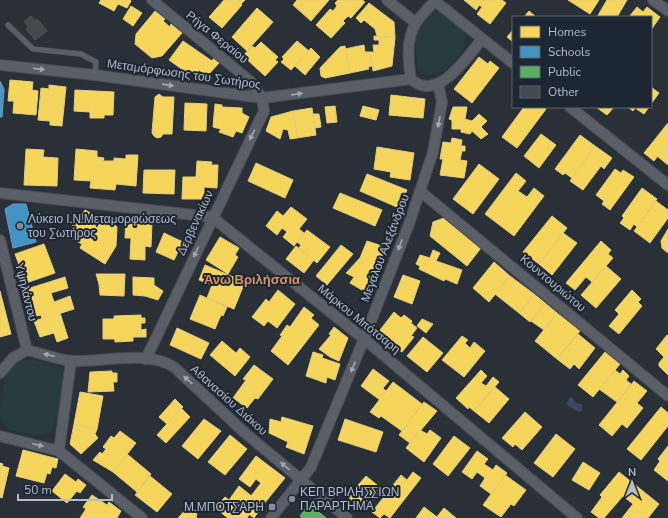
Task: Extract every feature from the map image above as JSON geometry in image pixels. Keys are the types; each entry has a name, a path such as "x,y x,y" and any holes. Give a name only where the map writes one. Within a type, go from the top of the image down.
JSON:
{"street":[{"name":"Ρήγα Φεραίου","path":"152,0 250,81 262,98"},
{"path":"387,0 416,23"},
{"path":"653,0 668,11"},
{"path":"482,39 452,75 438,83 421,84 411,79 409,58 411,36 416,23 435,1 512,62"},
{"name":"Μεταμόρφωσης του Σωτήρος","path":"0,65 95,75 262,98 411,79"},
{"name":"Μεγάλου Αλεξάνδρου","path":"271,518 308,472 317,455 364,339 420,191 433,152 442,102 438,83"},
{"name":"Δερβενακίων","path":"146,358 212,217 264,111 262,98"},
{"path":"571,108 668,185"},
{"name":"Κουντουριώτου","path":"420,191 668,396"},
{"path":"0,193 212,217"},
{"name":"Μάρκου Μπότσαρη","path":"212,217 364,339 577,518"},
{"name":"Υψηλάντου","path":"0,240 27,350"},
{"path":"0,374 13,358 27,350"},
{"name":"Αθανασίου Διάκου","path":"27,350 71,361 146,358 165,362 174,368 245,433 347,518"},
{"path":"59,451 71,361"},
{"path":"0,436 59,451 142,518"}],"lane":[{"path":"8,25 33,49 81,54 96,62 95,75"}],"green space":[{"path":"434,10 462,29 464,32 465,44 458,56 443,71 434,75 420,74 418,70 416,52 417,29 424,18"},
{"path":"32,359 66,369 58,417 50,433 39,436 10,430 0,417 0,405 6,371 21,361"}],"water":[{"path":"570,397 572,397 576,403 582,404 582,411 579,412 568,406 567,402"}],"building: Homes":[{"path":"101,0 131,1 127,8 118,4 114,11 99,3"},
{"path":"224,0 245,0 222,28 209,17"},
{"path":"297,0 329,0 311,21 293,5"},
{"path":"338,0 362,0 365,2 351,18 348,16 343,21 345,23 331,38 316,25 330,9 333,11 337,6 335,3"},
{"path":"464,0 483,0 476,10"},
{"path":"483,0 502,0 506,3 490,24 477,14 482,7 479,5"},
{"path":"568,0 599,0 590,14"},
{"path":"607,0 627,0 618,16 598,16"},
{"path":"369,3 394,22 395,38 377,36 375,29 364,20 361,23 356,18"},
{"path":"131,6 142,13 133,26 123,19"},
{"path":"637,7 643,12 647,7 660,17 652,29 652,16 630,16"},
{"path":"257,8 273,22 247,51 232,37"},
{"path":"155,11 165,19 163,21 170,27 171,24 182,33 162,56 152,58 135,44 136,34"},
{"path":"529,11 535,16 525,16"},
{"path":"512,31 512,41 507,37"},
{"path":"374,36 395,38 392,66 373,71 370,52 374,52 373,45 379,45 379,40 374,40"},
{"path":"183,41 212,61 214,58 220,62 207,76 199,70 197,74 193,71 190,75 169,60"},
{"path":"297,41 309,51 291,70 281,62 284,59 282,57"},
{"path":"261,42 278,57 275,60 278,62 265,76 243,56 252,46 255,48"},
{"path":"364,45 365,52 370,52 372,66 368,67 369,69 350,73 345,49"},
{"path":"345,46 350,73 325,78 321,76 320,68 340,47"},
{"path":"311,48 320,57 305,75 295,66"},
{"path":"479,57 488,64 490,61 499,68 472,103 454,89"},
{"path":"10,80 33,82 32,90 38,91 36,115 13,113 14,101 8,101"},
{"path":"49,85 66,87 62,126 50,125 50,121 38,120 41,88 49,89"},
{"path":"652,88 659,93 652,103"},
{"path":"75,90 114,92 113,115 104,115 104,118 90,118 90,112 74,111"},
{"path":"159,94 163,97 174,97 172,134 163,134 161,137 157,138 152,133 155,97"},
{"path":"391,95 425,99 423,118 389,115"},
{"path":"185,103 207,104 206,131 184,130"},
{"path":"215,104 222,105 222,107 242,108 242,113 249,117 242,133 236,131 233,137 219,132 221,129 213,127"},
{"path":"335,106 337,122 327,123 325,107"},
{"path":"363,106 379,110 376,120 360,116"},
{"path":"453,107 467,107 465,119 472,121 479,114 487,121 481,127 488,134 481,139 472,131 470,134 461,132 461,129 452,129 452,120 449,119"},
{"path":"312,108 316,135 297,138 293,111"},
{"path":"523,108 546,109 517,148 502,137"},
{"path":"597,108 613,108 607,115"},
{"path":"635,108 648,108 644,114"},
{"path":"293,111 297,138 290,139 288,130 283,129 280,139 266,131 271,117"},
{"path":"313,114 319,114 321,127 315,128"},
{"path":"668,123 668,143 654,161 644,153"},
{"path":"541,134 556,145 539,168 524,156"},
{"path":"580,135 595,146 572,178 565,173 563,175 555,169"},
{"path":"452,138 462,140 461,146 465,146 465,151 462,151 460,160 467,161 464,178 440,175 443,159 440,159 443,142 451,143"},
{"path":"668,143 668,165 657,156"},
{"path":"595,146 612,158 604,169 601,166 583,190 570,181"},
{"path":"377,147 414,153 410,180 390,177 391,172 374,169"},
{"path":"26,149 44,150 43,157 58,158 57,186 24,185"},
{"path":"76,149 97,151 97,157 104,158 103,161 114,161 114,158 126,159 126,155 138,155 136,186 116,184 115,190 90,188 91,181 74,180"},
{"path":"197,161 212,162 211,165 218,165 217,188 204,187 204,199 182,199 183,177 196,177"},
{"path":"256,163 293,180 285,198 248,181"},
{"path":"479,164 499,179 473,214 453,199"},
{"path":"615,169 621,173 623,170 634,177 610,210 602,204 604,201 596,195"},
{"path":"144,170 175,170 174,194 143,193"},
{"path":"516,173 526,181 518,191 527,197 534,188 544,196 514,236 485,214"},
{"path":"367,174 407,190 399,208 360,191"},
{"path":"642,188 657,199 637,227 634,224 630,230 620,223 624,218 622,216"},
{"path":"340,193 382,210 375,226 333,208"},
{"path":"656,201 668,210 668,218 650,243 634,231"},
{"path":"291,207 307,219 299,229 304,233 294,246 283,237 287,232 282,228 277,235 266,226 277,211 283,216"},
{"path":"85,210 96,216 95,218 98,220 95,226 97,228 103,218 106,220 108,216 117,220 115,225 117,227 116,246 105,264 80,248 82,244 69,237 75,227 72,225 78,216 80,218"},
{"path":"552,216 567,228 539,264 523,252"},
{"path":"126,217 147,218 147,222 152,222 151,247 145,246 145,260 130,259 131,238 125,238"},
{"path":"444,218 481,248 467,266 430,236 433,222"},
{"path":"668,229 668,253 662,248 661,241"},
{"path":"307,230 330,247 317,263 299,248 301,245 297,242"},
{"path":"164,233 183,242 174,260 156,252"},
{"path":"563,233 577,243 552,275 539,264"},
{"path":"220,237 239,248 235,255 238,257 228,274 206,260"},
{"path":"367,241 382,246 379,253 383,254 367,293 350,283 354,277 346,273 360,258"},
{"path":"601,241 611,250 608,254 613,258 592,282 586,277 575,290 566,283"},
{"path":"44,244 55,273 26,283 15,254"},
{"path":"341,245 353,254 327,285 316,276"},
{"path":"296,246 314,260 304,273 286,259"},
{"path":"433,250 440,253 436,261 462,270 457,284 445,279 444,281 419,269 420,266 416,264 420,255 430,258"},
{"path":"494,262 510,276 489,302 473,288"},
{"path":"205,265 245,282 234,309 207,298 212,285 199,280"},
{"path":"606,266 621,279 596,308 581,295"},
{"path":"96,274 125,274 124,296 100,295"},
{"path":"403,275 420,281 412,304 394,297"},
{"path":"510,276 534,294 519,313 495,294"},
{"path":"65,277 68,288 51,293 54,302 70,296 74,309 42,319 41,315 36,316 27,289"},
{"path":"133,277 154,278 154,285 163,291 158,300 145,296 133,295"},
{"path":"278,290 295,304 277,328 268,321 264,326 252,317 266,299 269,302"},
{"path":"632,290 641,299 638,302 642,306 619,334 609,326 619,314 615,310"},
{"path":"0,291 11,334 0,337"},
{"path":"534,294 545,303 530,322 519,313"},
{"path":"200,295 227,307 223,316 221,315 215,329 190,319"},
{"path":"545,303 557,313 544,330 531,321"},
{"path":"304,307 314,315 311,318 319,325 288,365 271,351 282,336 280,335 287,325 290,327"},
{"path":"394,312 401,318 404,315 412,321 411,323 417,328 411,336 414,337 402,352 377,334"},
{"path":"60,313 68,338 57,342 54,333 40,337 34,321"},
{"path":"557,313 580,331 557,359 535,341"},
{"path":"141,315 141,318 145,318 145,323 141,323 141,330 146,329 146,337 133,337 133,341 115,342 115,339 103,339 103,319 114,319 114,316"},
{"path":"422,319 433,324 426,333 417,326"},
{"path":"334,327 348,338 339,361 330,357 319,349 331,335 329,334"},
{"path":"177,328 209,343 201,359 170,345"},
{"path":"578,334 595,348 579,369 574,364 570,369 557,359"},
{"path":"667,335 668,375 659,366 659,363 664,357 656,349"},
{"path":"462,336 468,340 465,343 470,348 474,342 485,351 464,377 442,360"},
{"path":"423,337 443,353 427,372 407,356"},
{"path":"222,341 236,353 240,348 250,357 235,376 210,355"},
{"path":"313,352 323,355 322,358 340,364 335,380 327,377 326,383 306,376"},
{"path":"605,352 620,364 593,397 578,385"},
{"path":"254,365 273,379 258,399 255,398 247,408 233,398 246,380 243,379"},
{"path":"373,369 389,381 383,388 386,391 380,400 361,386"},
{"path":"481,370 487,376 481,383 486,386 493,377 499,382 474,411 469,407 468,409 456,398"},
{"path":"615,370 620,374 623,370 629,376 626,380 631,384 617,402 599,389"},
{"path":"112,371 112,373 117,373 117,382 113,382 114,391 88,392 90,372"},
{"path":"634,381 647,391 637,403 643,408 627,428 622,424 612,436 599,425"},
{"path":"393,382 422,404 402,431 381,416 379,418 370,412"},
{"path":"495,387 509,399 489,423 474,411"},
{"path":"80,392 103,396 97,429 74,424"},
{"path":"175,399 183,407 167,424 159,417"},
{"path":"424,402 437,411 410,443 399,435"},
{"path":"661,407 668,413 668,426 641,460 627,449"},
{"path":"181,408 190,417 166,443 157,435"},
{"path":"525,412 542,427 522,450 515,444 513,447 502,438"},
{"path":"282,417 313,426 304,454 286,447 288,442 269,433 270,419 281,422"},
{"path":"204,419 221,431 198,459 182,446"},
{"path":"345,419 383,432 376,452 338,440"},
{"path":"74,424 97,429 95,434 98,438 81,454 70,444"},
{"path":"420,430 427,434 430,430 441,438 424,462 406,448"},
{"path":"120,431 136,443 113,472 93,460 100,452 102,454 106,449 103,447 111,436 114,438"},
{"path":"556,434 575,449 553,477 534,463"},
{"path":"230,435 247,449 225,475 208,462"},
{"path":"454,436 470,448 448,476 433,464"},
{"path":"668,446 668,481 654,470 660,461 658,459"},
{"path":"23,450 58,459 56,468 52,467 50,474 47,473 44,483 16,476"},
{"path":"477,451 488,459 484,464 493,470 496,465 507,473 491,494 480,486 485,478 477,472 472,479 462,472"},
{"path":"127,454 151,474 137,492 113,472"},
{"path":"256,456 285,478 263,505 251,496 261,483 256,479 250,487 239,479"},
{"path":"583,462 600,473 589,490 572,480"},
{"path":"0,463 3,464 2,466 9,468 2,498 0,497"},
{"path":"413,472 421,478 390,518 384,514 380,518 372,512 401,475 407,480"},
{"path":"619,472 639,488 628,500 623,496 604,518 599,518 591,512 602,497 600,495"},
{"path":"65,474 76,482 78,479 86,485 80,493 77,491 67,503 52,491"},
{"path":"505,475 526,490 514,506 511,504 501,517 483,505"},
{"path":"150,476 172,494 157,512 135,495"},
{"path":"366,476 382,489 364,510 348,497"},
{"path":"239,486 263,505 254,518 229,500"},
{"path":"639,488 659,504 648,518 622,518 633,504 628,500"},
{"path":"92,495 107,505 109,502 121,511 117,518 80,518 86,509 83,507"},
{"path":"225,497 249,515 247,518 228,518 215,508"},
{"path":"188,507 197,514 197,518 178,518"},
{"path":"424,507 437,517 416,518"},
{"path":"444,508 456,518 436,518"}],"building: Schools":[{"path":"0,81 4,89 2,117 0,117"},
{"name":"Λύκειο Ι.Ν.Μεταμορφώσεως του Σωτήρος","path":"13,204 26,204 36,242 13,248 5,209"}],"building: Public":[{"path":"309,504 326,518 302,518 300,516"}],"building: Other":[{"path":"31,16 35,21 37,19 47,31 35,40 26,29 29,27 24,22"}],"place":[{"name":"Λύκειο Ι.Ν.Μεταμορφώσεως του Σωτήρος","path":"20,226"},
{"name":"ΚΕΠ ΒΡΙΛΗΣΣΙΩΝ ΠΑΡΑΡΤΗΜΑ","path":"292,499"},
{"name":"Μ.ΜΠΟΤΣΑΡΗ","path":"272,507"}],"district":[{"name":"Άνω Βριλήσσια","path":"252,279"}]}
